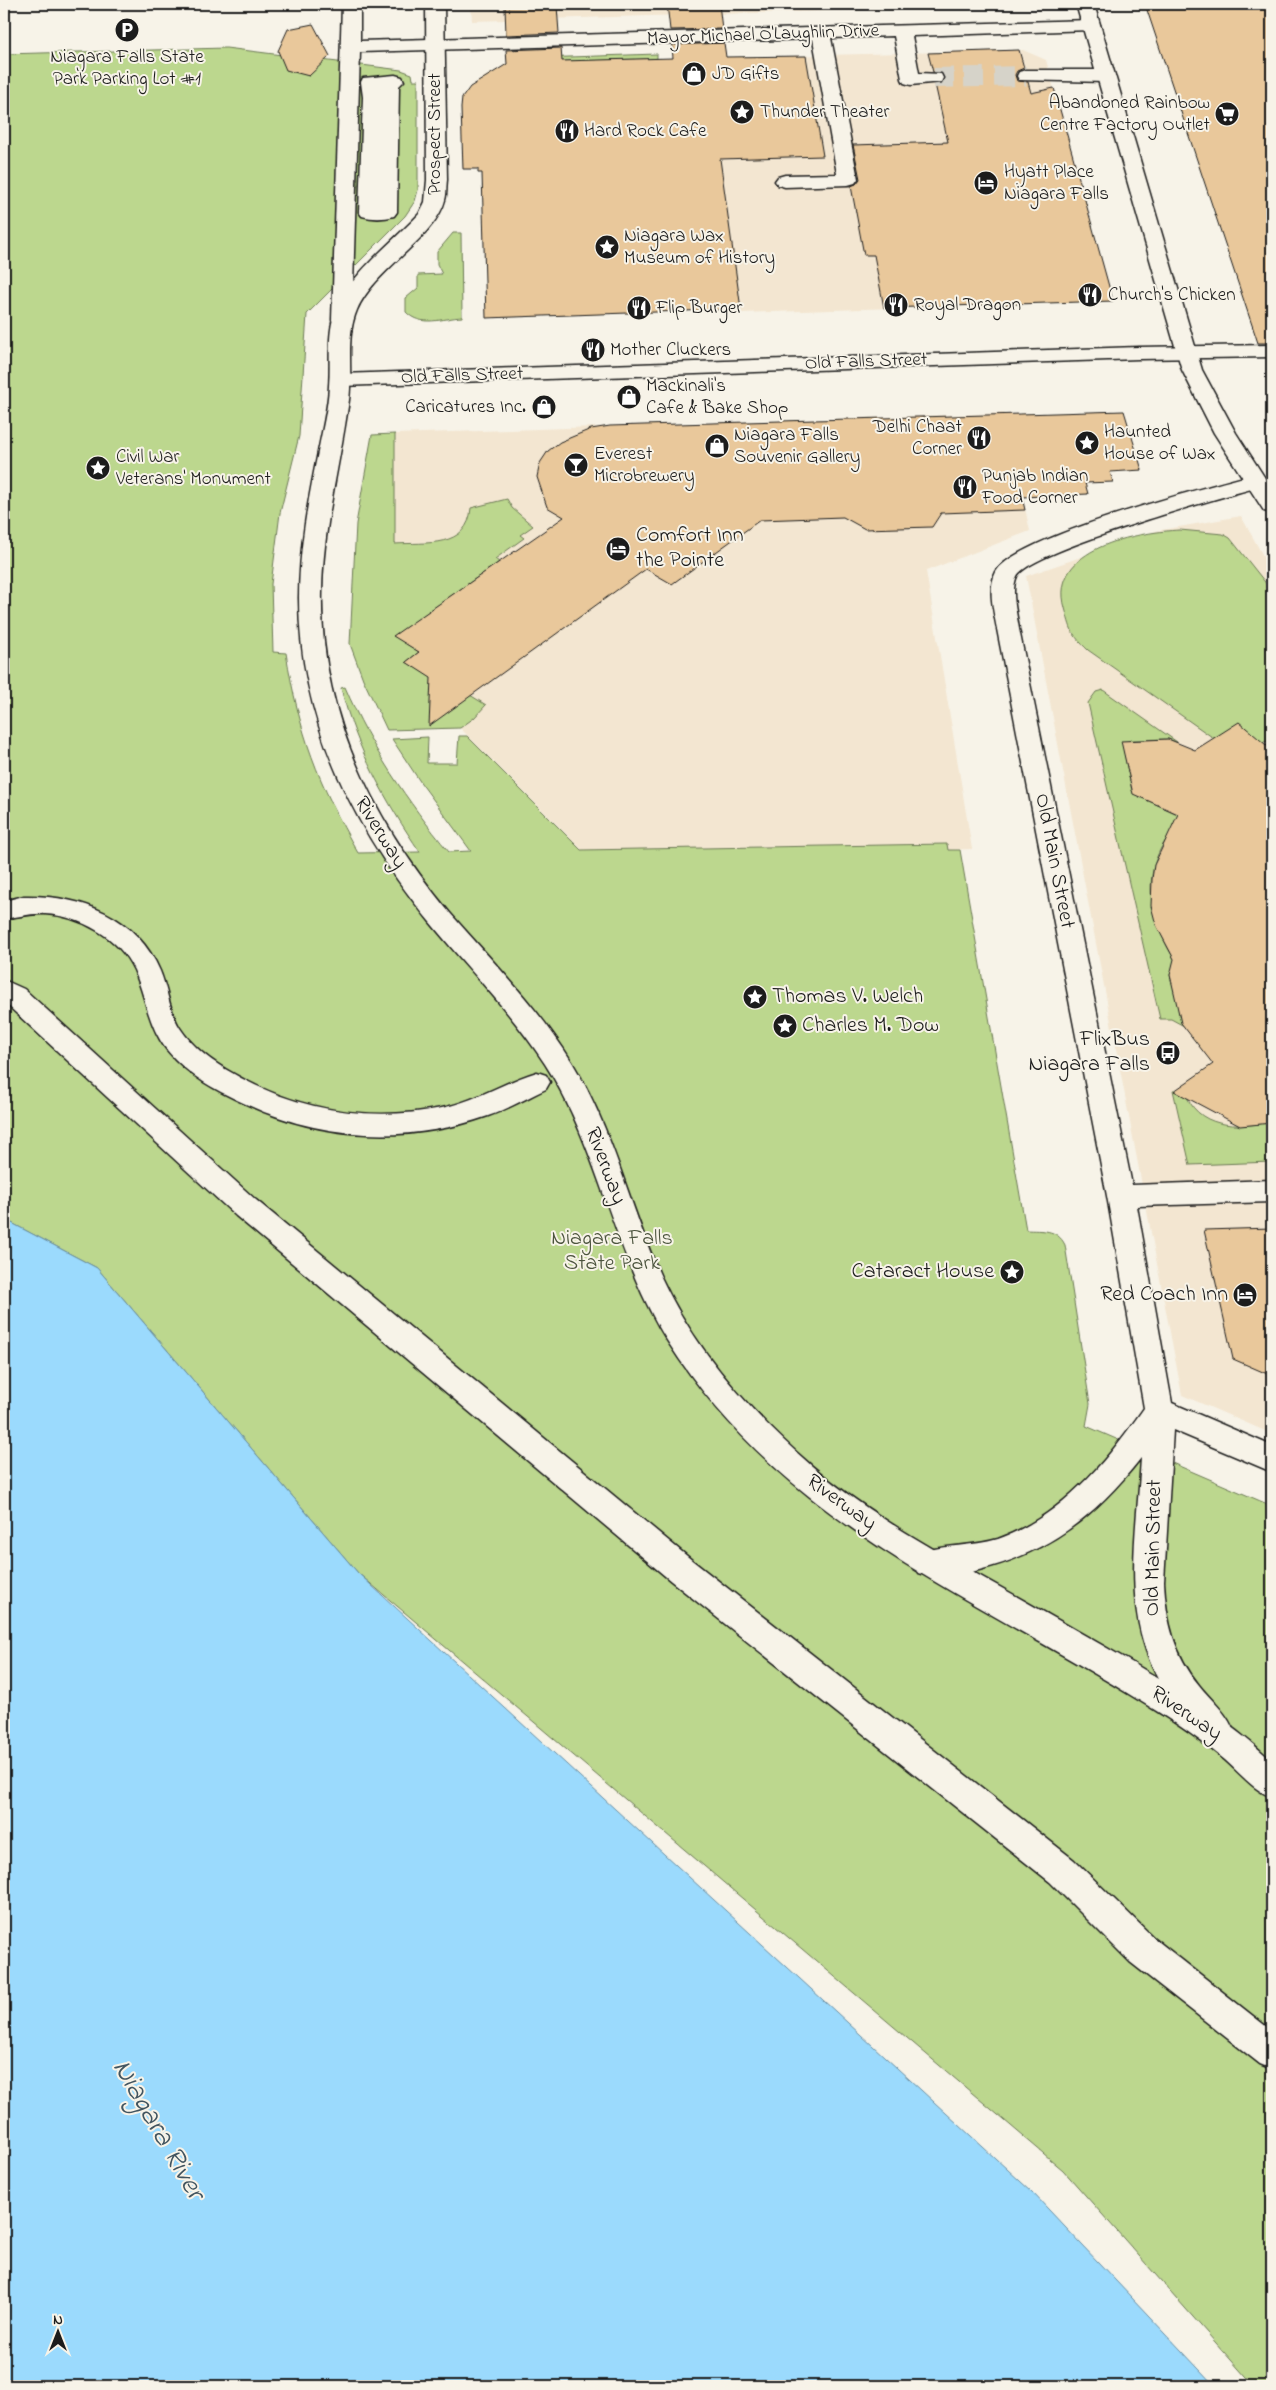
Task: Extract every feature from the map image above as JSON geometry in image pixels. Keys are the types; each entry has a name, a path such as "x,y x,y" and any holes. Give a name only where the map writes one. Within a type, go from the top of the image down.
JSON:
{"street":[{"path":"342,320 351,47 350,4"},
{"name":"Prospect Street","path":"341,380 342,320 356,294 428,216 435,202 437,180 435,4"},
{"path":"1085,4 1192,370 1206,400 1272,506"},
{"name":"Mayor Michael O'Laughlin Drive","path":"351,47 1091,25"},
{"path":"902,31 911,79 934,78"},
{"path":"785,181 848,179 821,34"},
{"path":"1026,76 1106,76"},
{"path":"394,81 390,84 387,212 369,212 372,96 370,94 370,82 394,81"},
{"name":"Old Falls Street","path":"341,380 1129,353 1187,354 1272,351"},
{"name":"Riverway","path":"341,380 338,412 316,521 311,574 310,621 313,662 321,706 335,748 354,792 376,833 406,877 516,1006 564,1072 604,1157 648,1278 698,1364 744,1420 803,1476 860,1519 930,1563 1156,1693 1236,1748 1272,1782"},
{"name":"Old Main Street","path":"1236,1748 1203,1714 1179,1683 1157,1646 1152,1626 1149,1590 1159,1411 1121,1196 1008,629 1004,582 1007,573 1014,566 1028,558 1105,525 1212,492 1255,481"},
{"path":"4,910 37,906 66,908 98,918 126,938 147,970 166,1029 184,1052 219,1079 271,1105 314,1119 364,1125 426,1121 473,1111 537,1082"},
{"path":"4,990 15,996 48,1025 134,1107 246,1208 682,1571 1062,1870 1142,1950 1272,2052"},
{"path":"1121,1196 1272,1191"},
{"path":"1159,1411 1272,1458"},
{"name":"Old Main Street","path":"930,1563 962,1562 981,1559 1023,1544 1059,1523 1130,1453 1159,1411"}],"shaded area":[{"path":"471,4 1035,4 1035,5 472,21"},
{"path":"1023,50 1046,60 1113,301 741,313 740,309 486,318 482,173 478,173 478,168 463,169 461,108 463,97 470,87 489,74 499,70 541,62"},
{"path":"1004,413 1030,531 926,571 972,849 594,862 460,728 384,661 395,545 395,434"},
{"path":"1241,516 1272,572 1272,1434 1182,1395 1026,576 1156,531"}],"green space":[{"name":"Niagara Falls State Park","path":"226,48 401,70 412,74 413,80 418,80 418,190 415,201 405,216 307,314 299,436 280,513 271,584 273,652 286,653 297,708 312,757 332,803 358,853 420,852 395,814 373,774 347,710 341,688 345,687 378,753 404,793 449,852 471,851 421,783 392,739 428,737 427,763 457,763 459,736 467,736 581,850 947,844 948,850 960,850 1026,1230 1053,1233 1065,1245 1090,1404 1086,1426 1272,1506 1272,2386 1254,2386 1063,2170 358,1573 97,1268 4,1219 4,54"},
{"path":"657,54 657,59 541,62 540,58"},
{"path":"453,233 461,233 462,317 432,321 418,320 406,312 406,298 418,288 418,275 442,274 437,264 437,252"},
{"path":"395,434 395,544 432,543 454,537 462,531 468,521 471,508 507,499 512,508 533,526 520,535 524,538 495,559 499,562 394,636 419,652 406,662 454,685 486,705 474,718 460,728 387,730 363,679 350,644 356,524 372,435"},
{"path":"1180,530 1223,534 1230,538 1272,591 1272,739 1262,743 1222,744 1088,650 1072,631 1065,608 1063,588 1070,571 1083,557 1100,547 1120,540 1162,531"},
{"path":"1103,690 1177,742 1168,739 1131,740 1126,742 1123,747 1132,791 1138,796 1186,818 1170,835 1159,853 1153,871 1151,890 1159,930 1180,968 1171,972 1170,975 1184,1026 1171,1019 1160,1019 1088,703 1096,692"},
{"path":"1184,1089 1190,1102 1198,1112 1208,1119 1232,1125 1272,1122 1272,1162 1190,1165 1173,1090"}],"water":[{"name":"Niagara River","path":"4,1219 97,1268 358,1573 1032,2192 1215,2386 4,2386"}],"building":[{"path":"667,4 719,4 722,29 670,30"},
{"name":"Abandoned Rainbow Centre Factory Outlet","path":"1145,4 1272,4 1272,343 1258,343"},
{"path":"557,6 559,33 506,35 505,7"},
{"path":"313,24 330,56 309,76 286,70 278,51 288,29"},
{"path":"724,43 726,57 806,56 823,156 720,159 741,309 486,318 482,173 478,173 478,169 463,169 461,108 462,98 470,87 507,64 506,50 561,48 562,61 673,58 672,45"},
{"name":"Hyatt Place Niagara Falls","path":"1019,50 1024,68 1017,71 1015,75 1017,81 1028,82 1031,93 1054,88 1113,301 884,308 874,255 864,255 851,186 860,179 853,145 948,142 935,84 943,83 945,77 941,72 933,72 928,53"},
{"name":"Comfort Inn the Pointe","path":"1124,411 1142,470 1110,472 1113,482 1085,483 1088,494 1022,497 1025,510 941,513 932,527 865,529 843,517 760,520 672,584 646,569 429,726 431,678 406,662 419,652 393,636 564,517 547,507 537,477 540,463 548,451 560,442 591,429 610,426"},
{"path":"1239,722 1272,750 1272,1123 1240,1126 1174,1091 1213,1064 1181,1023 1170,975 1174,959 1156,925 1151,906 1154,865 1178,814 1133,794 1121,741 1168,739 1195,750"},
{"name":"Red Coach Inn","path":"1272,1228 1272,1376 1233,1359 1204,1230"}],"tunnel":[{"path":"934,78 1026,76"}],"place":[{"name":"Niagara Falls State Park Parking Lot #1","path":"127,30"},
{"name":"JD Gifts","path":"694,74"},
{"name":"Thunder Theater","path":"742,112"},
{"name":"Abandoned Rainbow Centre Factory Outlet","path":"1227,114"},
{"name":"Hard Rock Cafe","path":"567,131"},
{"name":"Hyatt Place Niagara Falls","path":"986,183"},
{"name":"Niagara Wax Museum of History","path":"607,247"},
{"name":"Church's Chicken","path":"1090,295"},
{"name":"Royal Dragon","path":"896,305"},
{"name":"Flip Burger","path":"639,308"},
{"name":"Mother Cluckers","path":"593,350"},
{"name":"Mackinali's Cafe & Bake Shop","path":"629,397"},
{"name":"Caricatures Inc.","path":"544,407"},
{"name":"Delhi Chaat Corner","path":"979,438"},
{"name":"Haunted House of Wax","path":"1087,443"},
{"name":"Niagara Falls Souvenir Gallery","path":"717,446"},
{"name":"Everest Microbrewery","path":"576,465"},
{"name":"Civil War Veterans' Monument","path":"98,468"},
{"name":"Punjab Indian Food Corner","path":"965,487"},
{"name":"Comfort Inn the Pointe","path":"618,549"},
{"name":"Thomas V. Welch","path":"755,997"},
{"name":"Charles M. Dow","path":"785,1026"},
{"name":"FlixBus Niagara Falls","path":"1168,1053"},
{"name":"Cataract House","path":"1012,1272"},
{"name":"Red Coach Inn","path":"1245,1295"}]}
